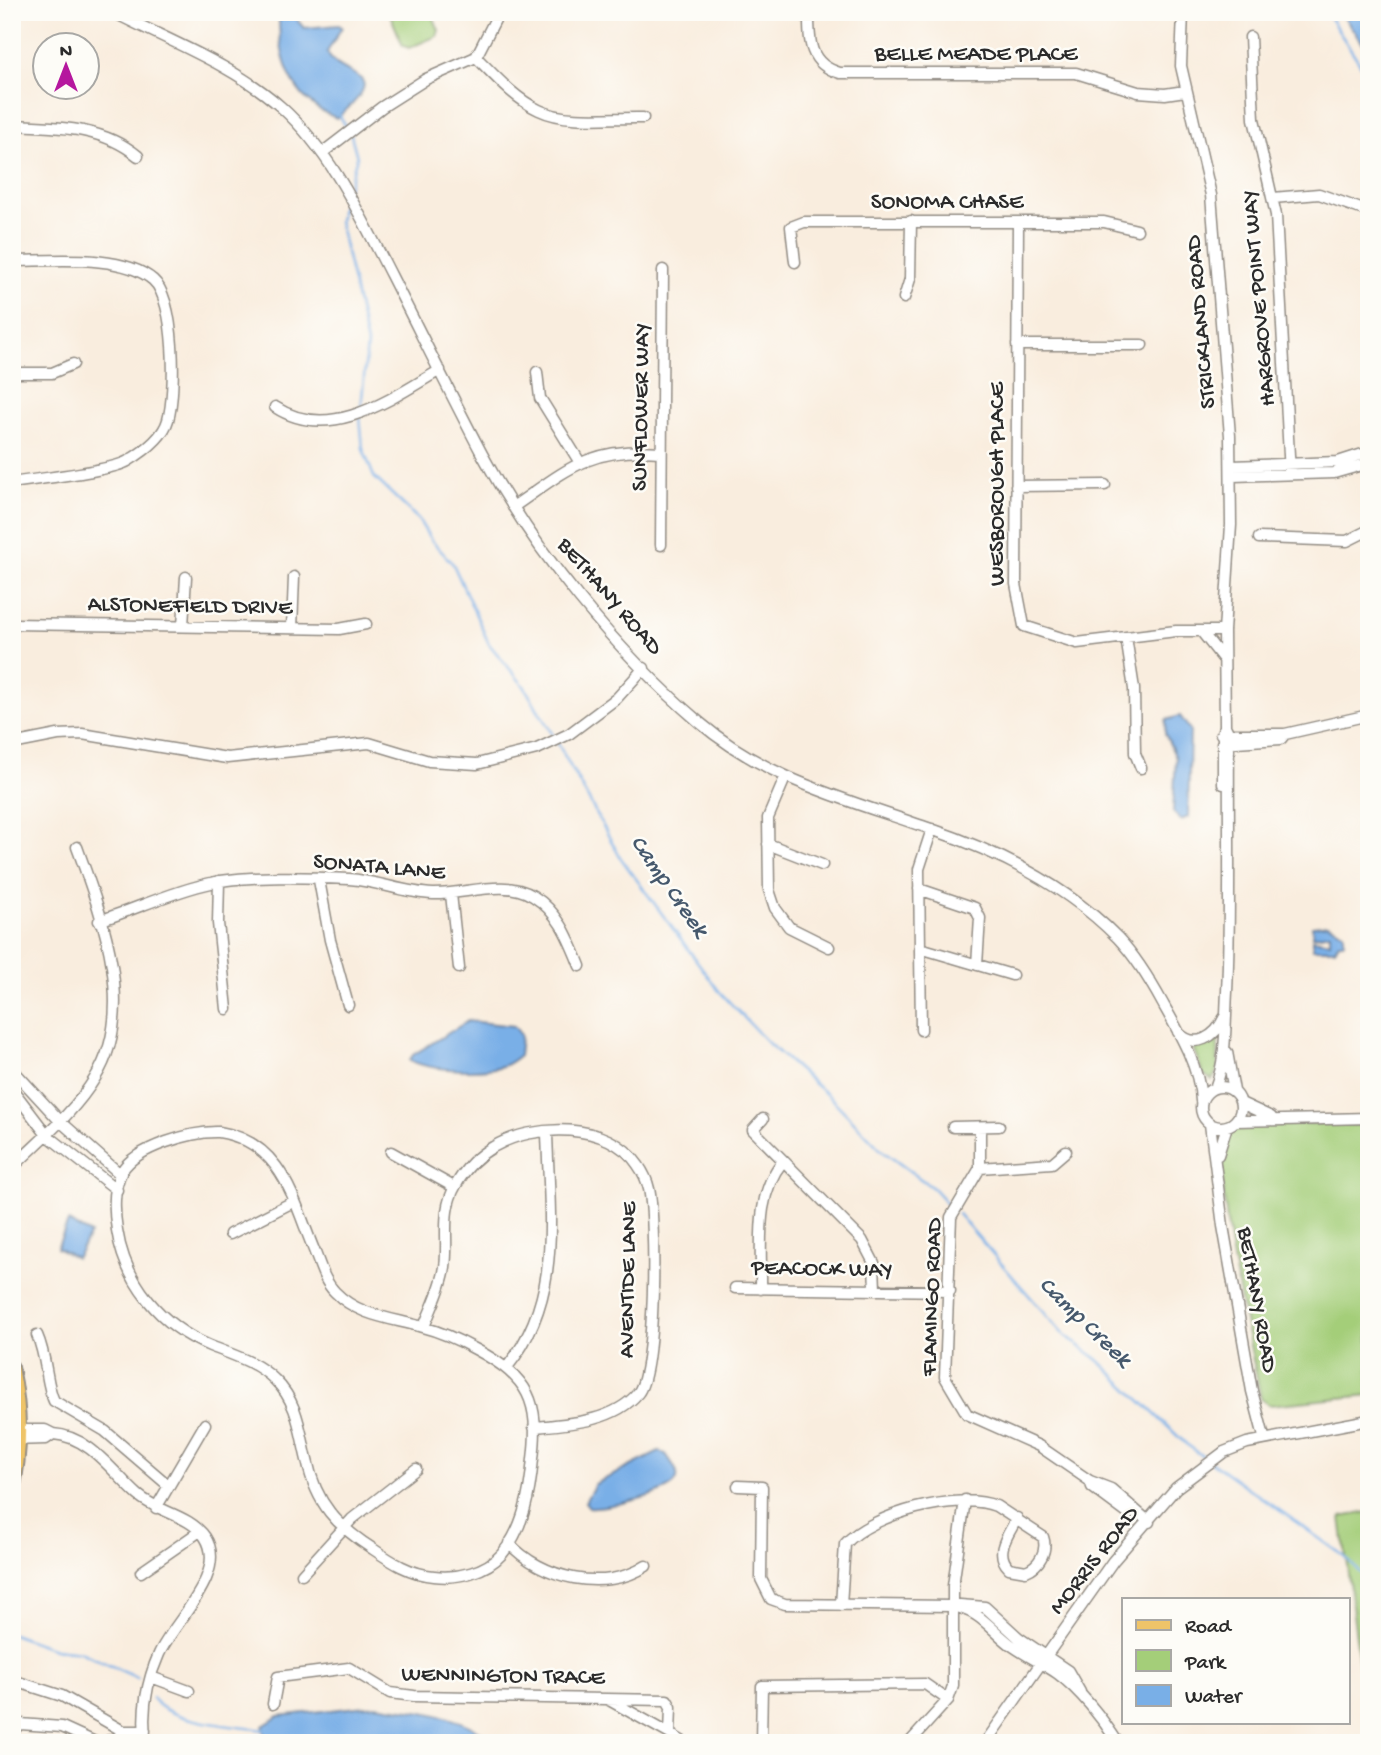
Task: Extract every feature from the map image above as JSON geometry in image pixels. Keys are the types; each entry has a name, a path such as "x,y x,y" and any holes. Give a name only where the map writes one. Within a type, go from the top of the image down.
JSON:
{"main road":[{"path":"12,1367 16,1435 12,1494"}],"street":[{"name":"BETHANY ROAD","path":"113,12 260,90 282,108 322,153 362,217 513,508 563,579 644,667 698,721 745,756 785,778 932,829 1005,858 1062,892 1119,939 1156,992 1197,1076 1202,1101"},
{"path":"322,153 382,107 426,79 476,57 499,12"},
{"name":"BELLE MEADE PLACE","path":"809,12 811,50 822,65 840,73 1076,74 1138,92 1164,94 1185,91"},
{"name":"STRICKLAND ROAD","path":"1183,12 1180,51 1185,91 1211,195 1232,471 1224,631 1225,736"},
{"name":"HARGROVE POINT WAY","path":"1250,37 1252,98 1273,198 1290,469"},
{"path":"476,57 515,96 541,111 576,117 643,118"},
{"path":"12,125 96,132 121,142 138,156"},
{"path":"1273,198 1319,194 1369,212"},
{"path":"904,298 910,279 911,221"},
{"name":"SONOMA CHASE","path":"795,262 791,227 804,222 1112,223 1137,230"},
{"name":"WESBOROUGH PLACE","path":"1018,222 1016,584 1024,626 1069,642 1224,631"},
{"path":"12,261 75,260 122,264 154,280 170,315 172,342 167,422 149,447 124,464 12,483"},
{"name":"SUNFLOWER WAY","path":"661,545 663,270"},
{"path":"1017,345 1142,345"},
{"path":"12,373 52,373 73,364"},
{"path":"275,407 293,419 320,422 351,417 440,370"},
{"path":"537,372 545,408 579,461"},
{"path":"513,508 579,461 618,451 660,452"},
{"path":"1290,469 1338,462 1369,452"},
{"path":"1232,471 1290,469 1340,472 1369,463"},
{"path":"1016,485 1105,485"},
{"path":"1259,538 1350,541 1369,530"},
{"path":"183,626 186,577"},
{"path":"292,628 294,577"},
{"name":"ALSTONEFIELD DRIVE","path":"12,624 339,629 366,624"},
{"path":"1201,631 1213,643 1225,662"},
{"path":"1126,637 1134,689 1135,753 1141,768"},
{"path":"12,744 58,735 82,734 227,758 369,743 429,761 477,764 537,749 569,734 617,698 644,667"},
{"path":"1225,705 1234,727 1256,733"},
{"path":"1225,736 1285,734 1369,715"},
{"path":"1229,767 1237,749 1248,743 1281,739 1285,734"},
{"path":"1225,736 1248,743"},
{"path":"1225,736 1229,767 1225,1041 1220,1075 1202,1101 1201,1112 1210,1124 1282,1119 1369,1118"},
{"path":"1225,736 1228,851"},
{"path":"785,778 768,818 769,890 775,908 789,927 829,947"},
{"path":"921,1030 919,869 932,829"},
{"path":"768,844 822,864"},
{"path":"12,1168 47,1135 95,1079 113,1034 115,987 77,847"},
{"name":"SONATA LANE","path":"99,921 219,881 351,879 397,891 451,894 507,888 532,895 566,931 580,966"},
{"path":"319,880 330,940 348,1004"},
{"path":"219,881 218,923 227,1009"},
{"path":"919,890 975,908 980,918 977,965"},
{"path":"451,894 459,968"},
{"path":"920,948 1012,975"},
{"path":"1177,1031 1189,1040 1204,1039 1214,1034 1226,1015"},
{"path":"1225,1041 1234,1091 1241,1103 1282,1119"},
{"path":"12,1069 60,1121 120,1174"},
{"name":"BETHANY ROAD","path":"1197,1076 1213,1088"},
{"path":"1213,1088 1224,1087 1234,1091"},
{"path":"12,1089 47,1135 117,1190"},
{"path":"1231,1123 1241,1103"},
{"path":"763,1119 753,1130 862,1240 874,1263 875,1290"},
{"name":"BETHANY ROAD","path":"1216,1169 1220,1140 1231,1123"},
{"name":"BETHANY ROAD","path":"1210,1124 1252,1391 1264,1437"},
{"path":"953,1127 999,1126"},
{"path":"980,1127 980,1168 1052,1163 1066,1151"},
{"path":"219,1132 247,1139 267,1152 280,1170 327,1283 335,1292 361,1310 450,1335 508,1366 529,1395 534,1427 528,1494 509,1543 484,1568 453,1576 429,1576 401,1567 341,1529 315,1485 296,1413 276,1381 247,1361 181,1330 138,1289 120,1244 115,1209 117,1190 120,1174 127,1164 172,1139 195,1133 219,1132"},
{"path":"508,1366 531,1332 546,1287 549,1263 547,1132"},
{"name":"AVENTIDE LANE","path":"425,1327 443,1278 444,1222 454,1188 474,1162 492,1147 514,1137 547,1132 584,1133 607,1140 632,1156 645,1176 652,1208 650,1348 643,1383 638,1393 622,1407 577,1422 534,1427"},
{"path":"391,1152 454,1188"},
{"path":"761,1289 763,1199 769,1180 783,1161"},
{"name":"FLAMINGO ROAD","path":"980,1168 951,1217 945,1377 960,1406 967,1413 1039,1446 1090,1481 1092,1487 1116,1499 1127,1513 1135,1512 1149,1522"},
{"path":"230,1234 293,1202"},
{"name":"PEACOCK WAY","path":"735,1289 950,1291"},
{"path":"37,1335 46,1357 50,1393 54,1401 105,1431 168,1485"},
{"name":"MORRIS ROAD","path":"985,1743 1114,1561 1176,1488 1224,1452 1264,1437 1369,1420"},
{"path":"156,1507 205,1424"},
{"path":"16,1435 46,1439 53,1434 75,1439 94,1452 139,1497 200,1531 210,1547 211,1570 161,1650 150,1677 146,1743"},
{"path":"302,1574 341,1529 416,1469"},
{"path":"737,1486 762,1487 761,1579 768,1596 785,1604 952,1606 970,1603 985,1607 1061,1676 1118,1743"},
{"path":"841,1605 842,1553 847,1541 907,1511 942,1501 965,1500 990,1504 1017,1518 1039,1531 1045,1545 1036,1565 1022,1572 1009,1567 1002,1557 1002,1546 1017,1518"},
{"path":"909,1743 948,1700 955,1675 952,1606 965,1500"},
{"path":"141,1572 200,1531"},
{"path":"509,1543 531,1563 552,1573 619,1579 631,1576 646,1566"},
{"name":"WENNINGTON TRACE","path":"273,1704 278,1677 349,1668 390,1693 402,1695 649,1699"},
{"path":"150,1677 189,1691"},
{"path":"12,1680 62,1696 123,1731 145,1731"},
{"path":"761,1743 762,1686 925,1684 948,1700"},
{"path":"608,1699 685,1743"},
{"path":"648,1721 644,1706 649,1699 670,1703 670,1734"},
{"path":"12,1731 20,1724 62,1727 99,1743 117,1738 123,1731"}],"green space":[{"path":"389,12 431,12 439,30 437,36 409,48 403,46"},
{"path":"1218,1037 1218,1070 1212,1080 1203,1074 1192,1045 1202,1045"},
{"path":"1249,1122 1369,1125 1369,1395 1269,1405 1261,1399 1234,1262 1223,1185 1223,1155 1227,1135 1234,1128"},
{"path":"1369,1512 1369,1703 1363,1694 1341,1517"}],"water":[{"path":"279,12 290,12 304,28 342,27 327,52 333,61 359,77 363,83 362,91 354,102 337,118 308,101 290,76 281,46"},
{"path":"1340,12 1369,12 1369,51"},
{"path":"1180,716 1190,730 1188,817 1181,820 1173,812 1176,758 1165,733 1166,720"},
{"path":"1328,924 1344,932 1344,942 1339,942 1335,949 1313,949 1313,939 1330,942 1330,933 1313,936 1312,926"},
{"path":"468,1021 514,1026 521,1035 519,1056 496,1068 471,1070 430,1067 410,1060 413,1055"},
{"path":"68,1222 90,1234 76,1258 57,1248"},
{"path":"659,1452 666,1454 675,1469 677,1479 673,1485 652,1495 623,1503 589,1507 585,1502 595,1484"},
{"path":"375,1705 440,1715 469,1725 498,1743 265,1741 263,1726 279,1716"}],"waterway":[{"name":"Camp Creek","path":"295,12 296,23"},
{"path":"1326,12 1369,77"},
{"name":"Camp Creek","path":"339,114 347,129"},
{"name":"Camp Creek","path":"348,188 357,157 351,135"},
{"name":"Camp Creek","path":"345,194 339,221 367,344 361,410"},
{"name":"Camp Creek","path":"360,417 363,449 374,477 418,519 431,540 453,564 489,644 524,686 554,737"},
{"name":"Camp Creek","path":"557,742 620,857 719,991 769,1044 833,1100 881,1150 933,1188 953,1210"},
{"name":"Camp Creek","path":"958,1214 1061,1332 1097,1359 1186,1444 1344,1556 1369,1582"},
{"path":"12,1634 54,1649 80,1652 138,1678"},
{"path":"152,1698 173,1713 188,1718 264,1730"}]}
